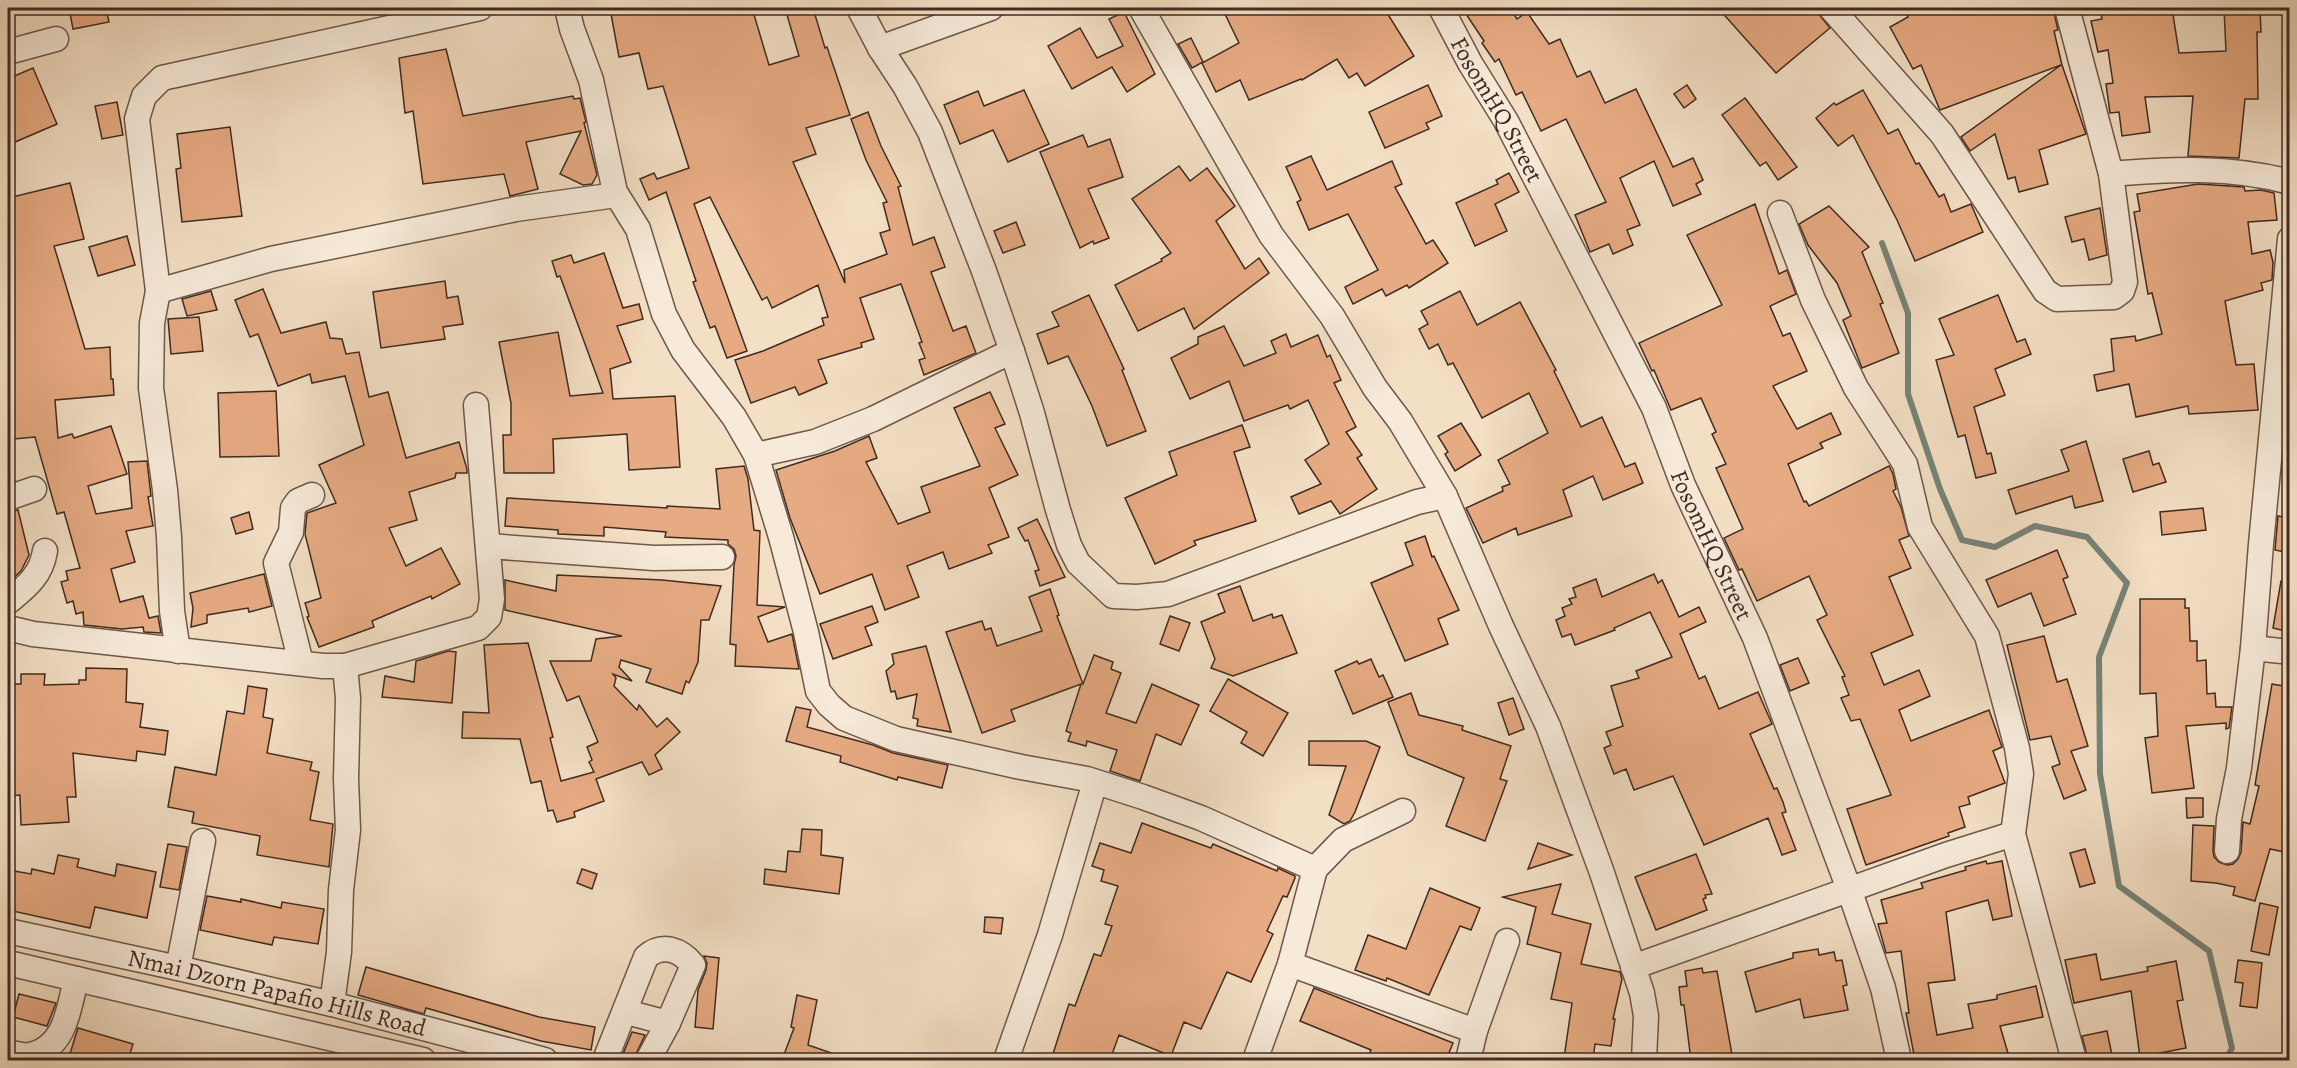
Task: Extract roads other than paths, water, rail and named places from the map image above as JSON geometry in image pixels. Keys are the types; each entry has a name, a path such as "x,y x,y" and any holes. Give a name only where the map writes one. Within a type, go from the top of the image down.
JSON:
{"street":[{"path":"178,651 172,611 165,490 151,388 152,332 158,291 137,119 144,96 162,78 480,8"},
{"path":"567,8 572,29 591,80 616,195 638,229 664,314 683,350 734,417 756,455 806,632 818,691 829,705 844,718 896,739 1095,782 1143,796 1201,818 1315,868"},
{"path":"859,8 930,132 984,271 1012,351 1070,545 1078,563 1113,596 1137,597 1168,594 1417,502 1445,496"},
{"path":"880,48 991,8"},
{"path":"1141,8 1271,235 1332,315 1369,378 1400,422 1445,496 1501,626 1548,726 1601,870 1633,967 1646,1016 1644,1060"},
{"name":"FosomHQ Street","path":"1441,8 1470,63 1506,121 1654,408 1683,485 1755,638 1850,889 1883,988 1899,1060"},
{"path":"1831,8 1942,134 2045,291 2057,299 2114,297 2122,291 2125,282 2111,174 2067,8"},
{"path":"8,52 56,39"},
{"path":"2111,174 2165,170 2224,170 2260,174 2289,182"},
{"path":"158,291 271,259 516,208 616,195"},
{"path":"1780,213 1813,300 1856,388 1905,464 1920,527 1987,636 2017,748 2021,774 2013,834 2074,1060"},
{"path":"2228,850 2229,819 2239,768 2253,648 2261,544 2281,441 2289,239"},
{"path":"756,455 815,442 873,419 1012,351"},
{"path":"8,628 33,634 178,651 345,666 478,628 489,617 492,599 476,405"},
{"path":"8,498 34,489"},
{"path":"301,663 276,563 291,532 293,508 298,501 312,495"},
{"path":"488,546 654,558 722,557"},
{"path":"8,602 37,576 45,551"},
{"path":"2253,648 2289,652"},
{"path":"332,1004 339,952 341,890 348,830 346,779 348,698 345,666"},
{"path":"1006,1060 1050,935 1095,782"},
{"path":"1255,1060 1290,964 1315,868 1343,840 1403,811"},
{"path":"1633,967 1946,855 2013,834"},
{"path":"178,968 203,841"},
{"name":"Nmai Dzorn Papafio Hills Road","path":"8,932 332,1004 533,1059"},
{"path":"1468,1060 1475,1031 1507,940"},
{"path":"605,1060 646,957 655,949 664,948 686,957 693,965 668,1023 648,1060"},
{"name":"Nmai Dzorn Papafio Hills Road","path":"8,963 423,1060"},
{"path":"1290,964 1475,1031"},
{"path":"11,1053 30,1055 47,1047 59,1036 68,1015 76,979"},
{"path":"626,1012 668,1023"}],"waterway":[{"path":"1882,243 1908,313 1908,394 1940,489 1962,540 1995,547 2035,526 2087,537 2127,583 2099,657 2100,774 2119,886 2209,951 2232,1048 2226,1060"}]}
